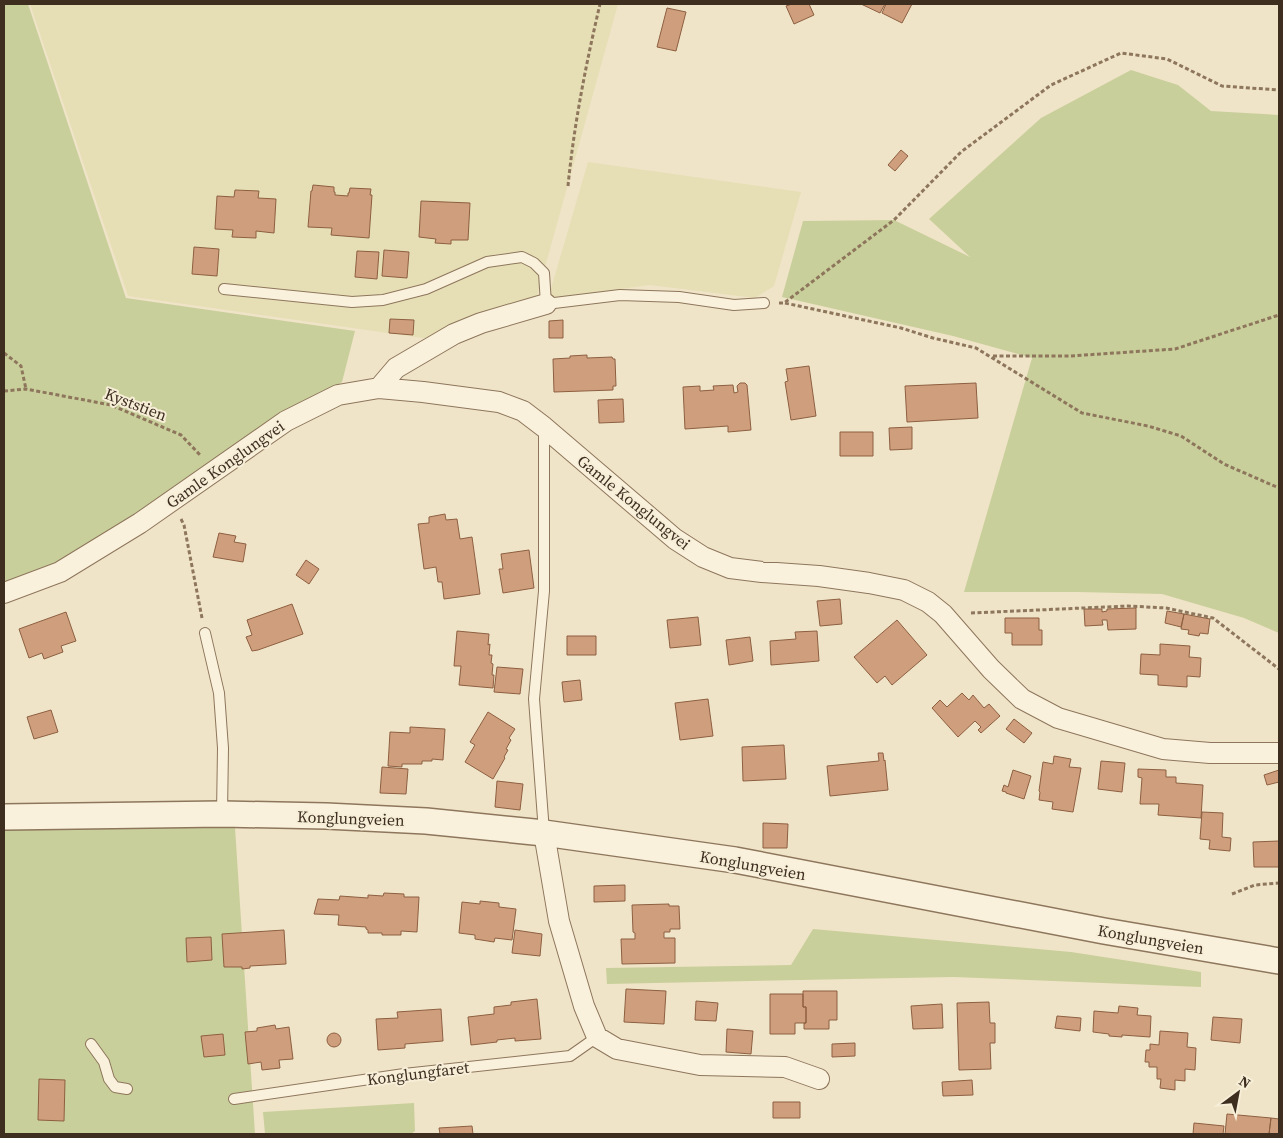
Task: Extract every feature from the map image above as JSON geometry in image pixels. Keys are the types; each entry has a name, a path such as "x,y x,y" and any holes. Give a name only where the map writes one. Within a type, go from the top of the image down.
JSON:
{"street":[{"path":"379,388 396,368 454,334 481,323 546,304"},
{"name":"Gamle Konglungvei","path":"4,593 60,572 140,523 286,421 338,395 379,388 424,392 499,402 523,411 675,539 703,557 730,568 819,576 904,590 928,602 943,614 991,669 1022,699 1058,718 1163,749 1210,753 1279,753"},
{"name":"Konglungveien","path":"4,817 222,814 426,821 544,833 734,860 1104,931 1279,961"},
{"path":"544,833 559,921 584,1006 597,1037 617,1049 700,1065 785,1066 819,1079"}],"lane":[{"path":"224,289 352,302 382,300 426,289 486,262 522,257 534,263 544,273 546,304 620,295 679,296 734,305 764,303"},
{"path":"544,427 544,591 534,699 544,833"},
{"path":"205,633 219,693 222,748 222,814"},
{"name":"Konglungfaret","path":"234,1099 404,1074 570,1056 597,1037"},
{"path":"91,1044 104,1062 108,1079 115,1087 127,1089"}],"path":[{"path":"568,186 571,153 583,84 600,4"},
{"path":"784,303 894,220 961,152 1051,84 1122,53 1167,59 1222,86 1279,90"},
{"path":"764,303 784,303 901,328 976,348 1082,413 1148,426 1181,436 1224,464 1279,488"},
{"path":"991,356 1070,356 1175,349 1279,315"},
{"path":"4,353 21,366 26,389"},
{"name":"Kyststien","path":"4,391 26,389 111,404 182,435 215,470"},
{"path":"174,499 184,526 205,633"},
{"path":"943,614 1128,606 1166,608 1213,618 1279,669"},
{"path":"1232,894 1255,885 1279,883"}],"shaded area":[{"path":"30,4 618,4 532,314 458,343 128,296"},
{"path":"588,162 801,192 774,286 755,298 650,285 548,299"}],"green space":[{"path":"4,4 28,4 126,298 355,331 342,382 164,501 42,571 4,583"},
{"path":"1131,70 1178,85 1211,111 1279,115 1279,633 1244,618 1162,594 964,592 1032,358 953,336 782,297 803,221 894,220 970,257 929,219 1041,118"},
{"path":"4,808 234,812 255,1134 4,1134"},
{"path":"813,929 1071,952 1201,972 1201,987 953,977 607,984 606,968 791,965"},
{"path":"414,1103 415,1131 411,1134 265,1134 263,1112"}],"building":[{"path":"809,4 814,15 794,24 786,6"},
{"path":"861,4 885,4 880,13"},
{"path":"886,4 912,4 902,23 882,13"},
{"path":"667,8 686,12 676,51 657,47"},
{"path":"901,150 908,156 895,171 888,165"},
{"path":"313,185 334,187 335,195 348,196 350,188 371,189 369,238 331,235 332,228 308,227"},
{"path":"235,190 259,191 258,198 276,199 274,233 256,231 256,238 232,237 233,230 215,229 217,196 234,197"},
{"path":"421,201 470,203 468,240 451,240 451,244 435,243 436,239 419,237"},
{"path":"194,247 219,249 217,276 192,274"},
{"path":"384,250 409,252 407,278 382,276"},
{"path":"357,251 379,252 377,279 355,277"},
{"path":"390,319 414,320 413,335 389,333"},
{"path":"563,320 563,338 549,338 549,321"},
{"path":"587,355 587,358 612,357 615,359 616,386 613,386 613,390 554,392 553,359"},
{"path":"809,366 816,416 791,420 785,382 788,381 786,369"},
{"path":"740,383 747,385 751,430 728,432 728,426 685,429 683,387 700,386 700,391 714,390 713,386 733,385 734,393 738,392 737,386"},
{"path":"976,383 978,418 907,422 905,386"},
{"path":"623,399 624,422 599,423 598,400"},
{"path":"912,427 912,449 890,450 889,428"},
{"path":"840,432 873,432 873,456 840,456"},
{"path":"445,514 446,520 457,519 460,539 472,537 480,594 444,599 442,582 438,582 436,567 424,569 418,524 429,523 429,517"},
{"path":"219,533 236,536 234,542 246,544 243,562 213,557"},
{"path":"529,550 534,588 503,593 499,569 503,569 501,554"},
{"path":"306,560 319,569 309,584 296,575"},
{"path":"840,599 842,624 820,626 817,601"},
{"path":"292,604 303,634 252,651 246,637 252,635 247,620"},
{"path":"1136,608 1136,629 1108,630 1107,620 1102,620 1103,625 1085,626 1084,609 1102,609 1102,612 1107,611 1107,609"},
{"path":"1167,611 1184,614 1181,627 1165,623"},
{"path":"66,612 76,641 61,646 63,652 44,659 42,653 29,658 19,629"},
{"path":"1184,614 1210,619 1208,634 1200,633 1199,636 1188,634 1189,630 1181,629"},
{"path":"698,617 701,645 670,648 667,620"},
{"path":"1005,618 1039,618 1039,630 1042,630 1042,645 1012,645 1012,633 1005,633"},
{"path":"897,620 927,655 892,685 885,676 877,683 854,657"},
{"path":"457,631 489,634 489,655 492,655 492,675 494,675 493,688 459,685 461,666 454,666"},
{"path":"817,631 819,661 771,665 770,641 796,639 795,632"},
{"path":"567,636 596,636 596,655 567,655"},
{"path":"750,637 753,661 729,665 726,640"},
{"path":"1160,644 1190,646 1189,657 1201,658 1200,677 1187,676 1187,687 1158,685 1158,675 1140,674 1141,654 1160,655"},
{"path":"497,667 523,669 520,694 494,692"},
{"path":"580,680 582,700 564,702 562,682"},
{"path":"962,693 969,700 973,695 984,708 989,704 1000,716 981,733 978,730 981,727 975,721 958,737 932,708 940,700 947,707"},
{"path":"708,699 713,736 680,740 675,703"},
{"path":"51,710 58,732 34,739 27,717"},
{"path":"488,712 515,729 509,738 511,740 506,749 508,750 505,758 493,779 465,762 475,745 470,742"},
{"path":"1014,719 1032,733 1024,743 1006,729"},
{"path":"410,727 445,729 443,760 432,759 432,761 422,761 422,764 402,764 402,767 388,766 390,732 410,733"},
{"path":"784,745 786,779 743,781 742,747"},
{"path":"878,753 883,753 885,760 888,790 830,796 827,766 879,761"},
{"path":"1054,756 1071,759 1069,767 1081,768 1073,812 1052,809 1053,802 1039,800 1043,762 1053,764"},
{"path":"1101,761 1125,763 1122,792 1098,789"},
{"path":"382,767 408,769 406,794 380,793"},
{"path":"1138,769 1166,770 1166,777 1176,777 1176,783 1203,785 1201,818 1158,815 1159,804 1140,804 1142,778 1138,777"},
{"path":"1013,770 1031,776 1024,799 1002,791 1004,785 1008,787"},
{"path":"1279,770 1279,782 1267,785 1264,775"},
{"path":"497,781 523,784 520,810 495,807"},
{"path":"1202,812 1223,813 1222,837 1231,838 1230,851 1209,849 1210,840 1200,839"},
{"path":"763,823 788,824 787,848 763,848"},
{"path":"1279,841 1279,867 1254,867 1253,842"},
{"path":"625,885 625,901 594,902 594,886"},
{"path":"384,893 404,894 404,897 419,897 417,932 401,931 401,935 368,933 366,927 338,925 339,915 314,914 318,899 339,900 340,896 368,898 368,895 383,896"},
{"path":"480,901 499,903 499,907 516,909 512,940 495,938 494,942 475,939 475,935 459,933 462,902 480,904"},
{"path":"669,904 669,906 679,906 680,929 670,929 670,932 664,932 664,938 675,938 675,963 622,964 621,939 635,939 632,905"},
{"path":"284,930 286,964 250,966 250,968 242,969 242,967 224,967 222,934"},
{"path":"515,930 542,934 540,956 512,953"},
{"path":"211,937 212,960 187,962 186,938"},
{"path":"626,989 666,991 664,1024 624,1022"},
{"path":"803,991 837,991 837,1020 829,1020 829,1029 804,1029 806,1007 803,1007"},
{"path":"770,994 803,994 803,1007 806,1007 806,1023 795,1023 795,1034 770,1034"},
{"path":"537,999 541,1039 515,1041 515,1038 471,1045 468,1017 494,1014 494,1007 511,1005 511,1002"},
{"path":"696,1001 718,1003 716,1021 695,1020"},
{"path":"989,1002 990,1023 995,1023 995,1043 990,1043 991,1069 959,1070 957,1003"},
{"path":"942,1004 943,1028 913,1029 911,1006"},
{"path":"1119,1006 1138,1008 1137,1015 1151,1016 1150,1037 1109,1036 1109,1034 1093,1032 1094,1011 1118,1013"},
{"path":"441,1009 443,1041 405,1044 405,1048 378,1050 376,1019 398,1018 397,1012"},
{"path":"1057,1016 1081,1018 1080,1031 1055,1028"},
{"path":"1213,1017 1242,1019 1240,1043 1211,1040"},
{"path":"275,1025 276,1029 289,1027 293,1059 279,1060 280,1068 262,1070 261,1062 248,1064 245,1032 257,1031 257,1028"},
{"path":"727,1029 753,1031 751,1054 726,1052"},
{"path":"1160,1031 1188,1033 1187,1047 1196,1048 1195,1070 1185,1069 1185,1081 1175,1080 1175,1090 1160,1088 1161,1079 1157,1079 1157,1067 1149,1067 1149,1062 1145,1062 1146,1050 1150,1050 1150,1044 1159,1045"},
{"path":"334,1033 339,1035 341,1040 339,1045 334,1047 329,1045 327,1040 329,1035"},
{"path":"223,1034 225,1055 204,1057 201,1036"},
{"path":"855,1043 855,1056 832,1057 832,1044"},
{"path":"39,1079 65,1080 64,1121 38,1120"},
{"path":"972,1080 973,1095 943,1096 942,1082"},
{"path":"773,1102 800,1102 800,1118 773,1118"},
{"path":"1227,1114 1271,1118 1269,1134 1225,1134"},
{"path":"1271,1118 1279,1119 1279,1134 1269,1134"},
{"path":"1194,1123 1224,1126 1223,1134 1193,1134"},
{"path":"472,1126 473,1134 440,1134 439,1128"}]}
